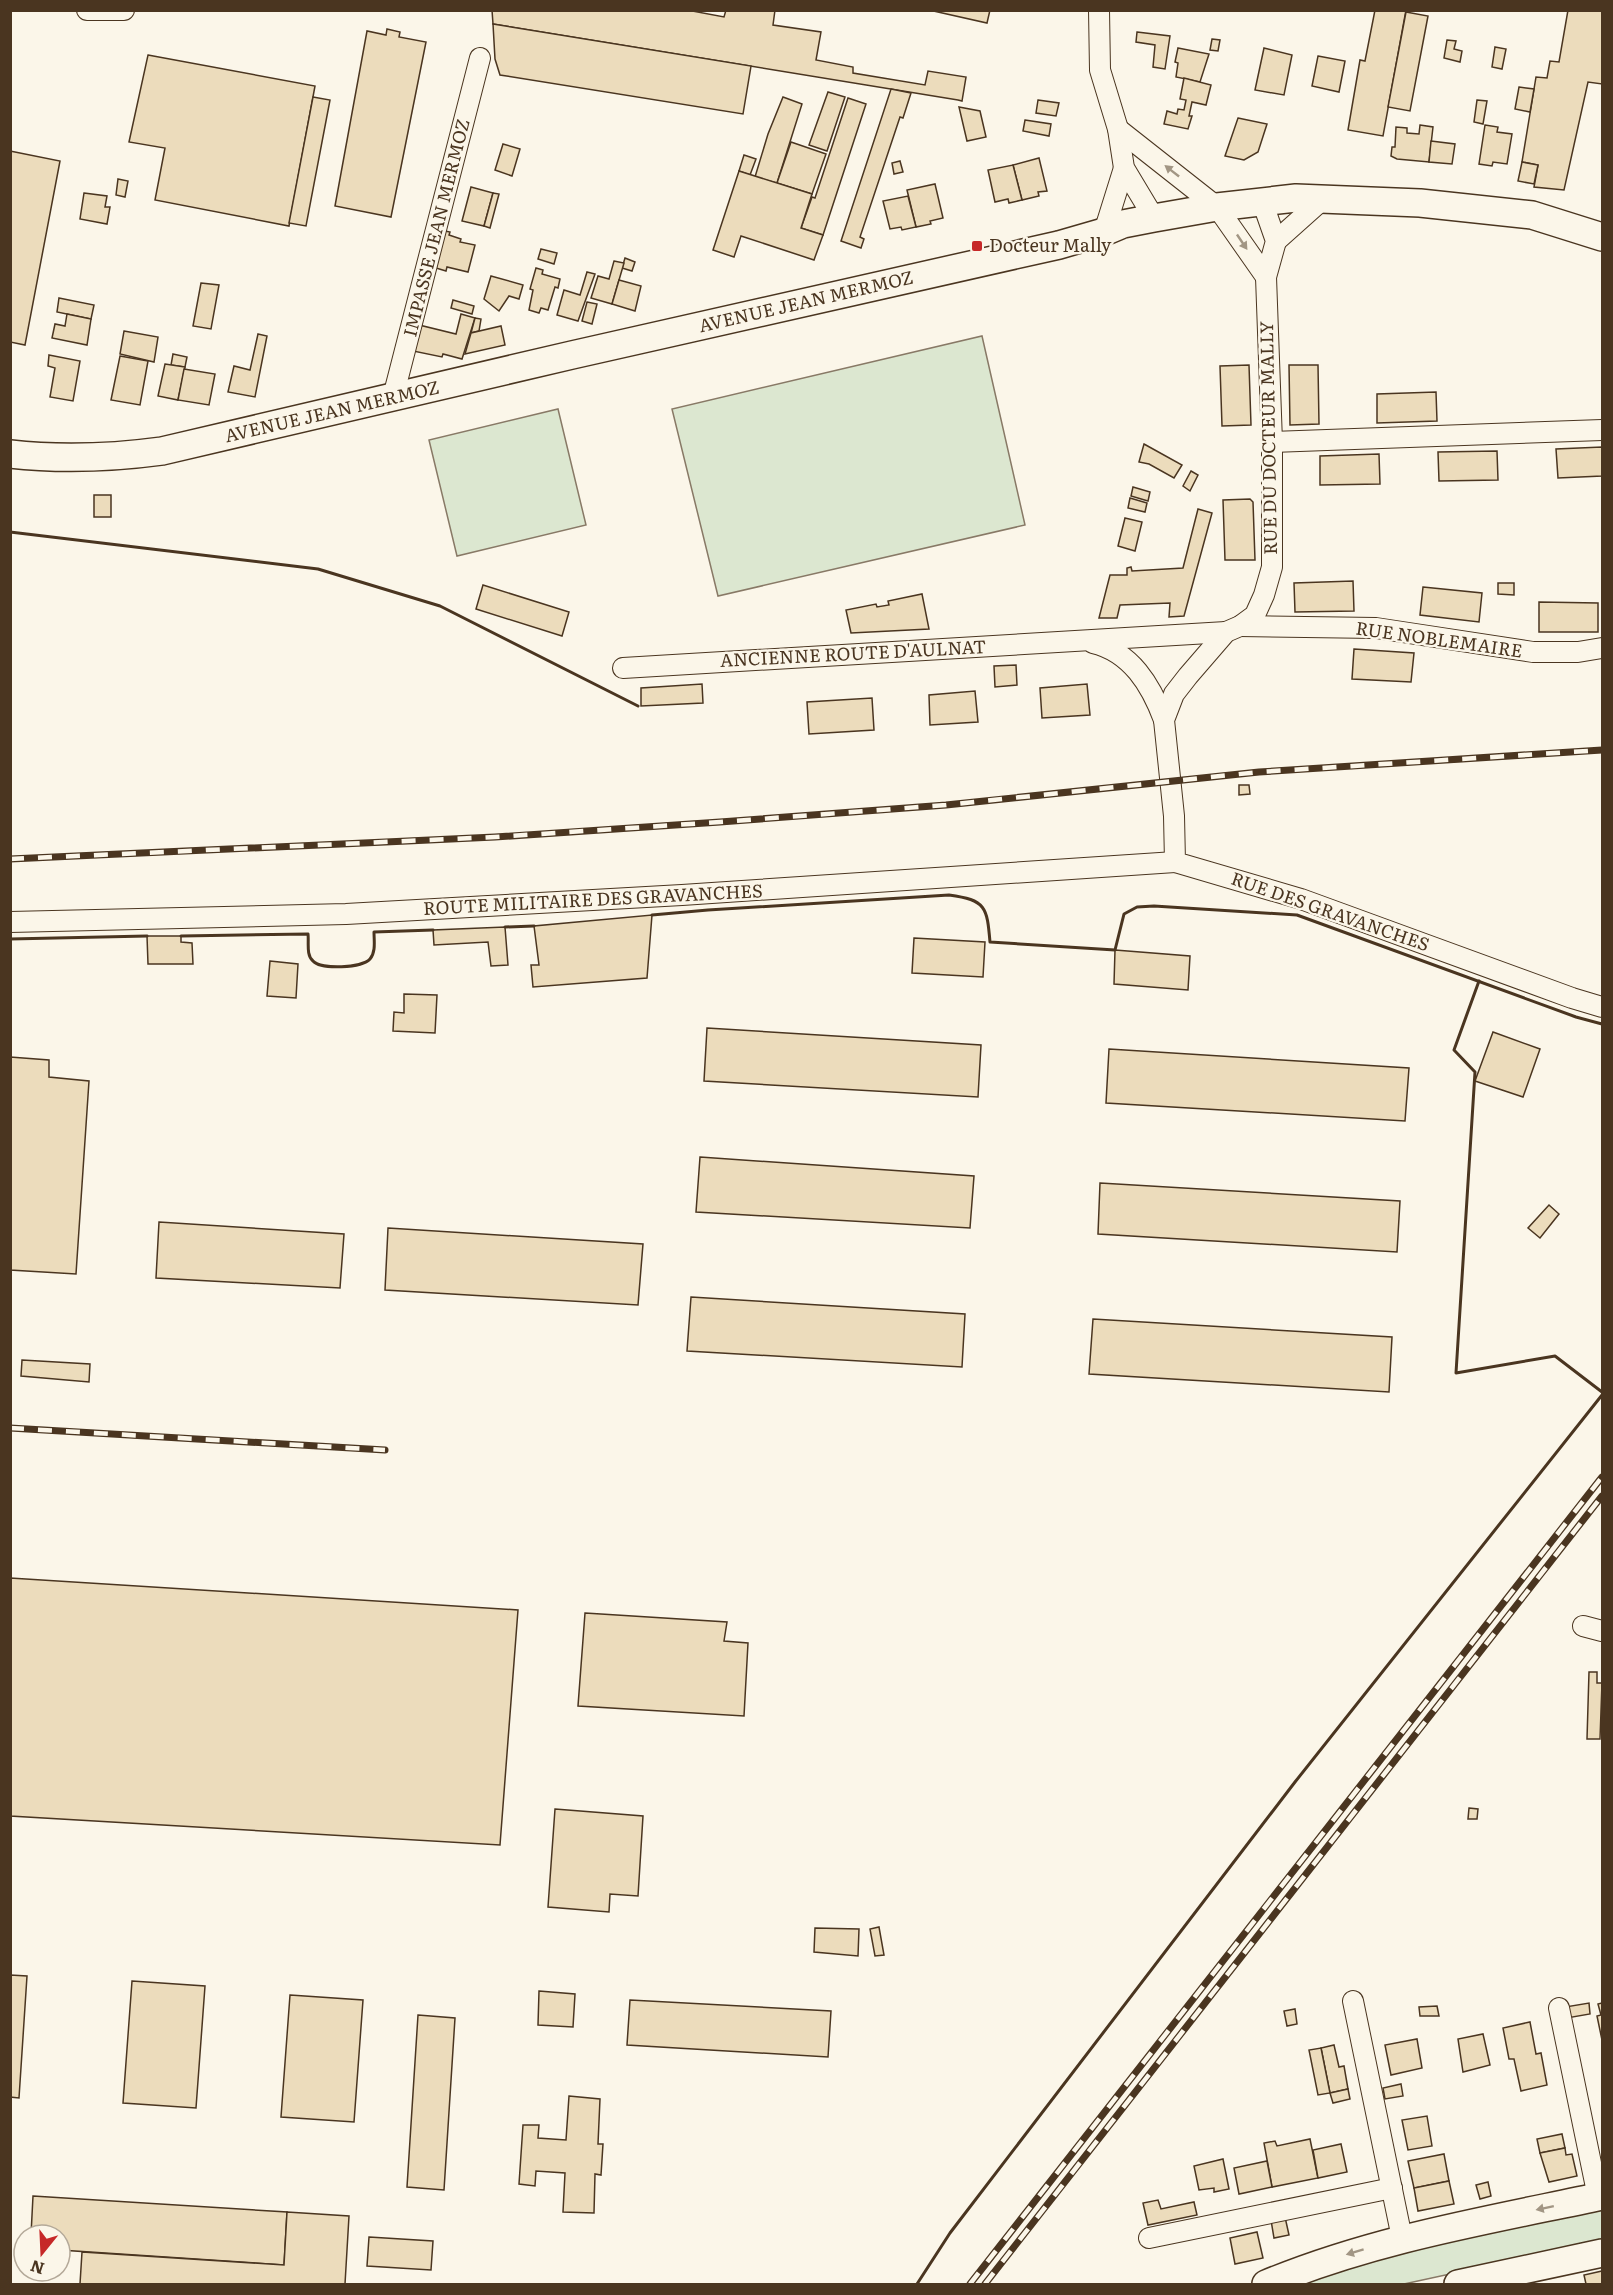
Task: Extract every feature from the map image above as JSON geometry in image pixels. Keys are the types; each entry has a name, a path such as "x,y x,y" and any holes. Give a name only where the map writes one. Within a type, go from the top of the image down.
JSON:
{"main road":[{"name":"AVENUE JEAN MERMOZ","path":"10,454 46,458 98,458 162,451 1059,245 1123,224 1262,201 1296,198 1420,202 1532,215 1602,237"},
{"path":"1266,2284 1333,2259 1402,2238 1600,2197"},
{"path":"1458,2284 1602,2253"}],"street":[{"path":"87,10 124,10"},
{"path":"1099,10 1100,70 1118,129 1124,168 1154,218"},
{"name":"IMPASSE JEAN MERMOZ","path":"393,398 480,58"},
{"path":"1118,129 1218,207 1266,277"},
{"path":"1104,232 1124,168"},
{"path":"1262,201 1276,241 1323,199"},
{"name":"RUE DU DOCTEUR MALLY","path":"1165,729 1174,694 1233,629 1255,615 1264,595 1272,567 1272,442 1266,277 1276,241"},
{"path":"1272,442 1602,430"},
{"name":"RUE NOBLEMAIRE","path":"1233,629 1376,628 1533,652 1578,652 1602,648"},
{"name":"ANCIENNE ROUTE D'AULNAT","path":"622,668 1084,641 1233,629"},
{"name":"ANCIENNE ROUTE D'AULNAT","path":"1084,641 1107,647 1126,658 1143,678 1157,701 1165,729"},
{"path":"1165,729 1174,816 1175,862"},
{"name":"ROUTE MILITAIRE DES GRAVANCHES","path":"10,922 346,914 682,895 1175,862"},
{"name":"RUE DES GRAVANCHES","path":"1175,862 1301,899 1602,1007"},
{"path":"1583,1626 1602,1631"},
{"path":"1353,2001 1402,2238"},
{"path":"1559,2008 1600,2197"},
{"path":"1149,2238 1392,2188"}],"green space":[{"path":"982,336 1025,525 718,596 672,409"},
{"path":"558,409 586,525 457,556 429,440"},
{"path":"1602,2208 1602,2241 1404,2284 1297,2284 1424,2244"}],"building":[{"path":"492,10 687,10 724,17 726,10 775,10 773,25 821,32 816,60 853,67 853,73 925,85 928,71 966,77 962,101 493,24"},
{"path":"929,10 990,10 987,23"},
{"path":"1375,10 1406,10 1383,136 1348,130 1360,60 1365,61"},
{"path":"1568,10 1602,10 1602,84 1588,82 1564,190 1534,187 1538,165 1522,162 1536,77 1547,78 1550,61 1559,62"},
{"path":"1406,12 1428,16 1410,111 1388,107"},
{"path":"493,24 751,66 743,114 500,75 495,59"},
{"path":"387,29 400,32 399,37 426,42 391,217 335,206 367,31 386,35"},
{"path":"1137,32 1170,36 1165,69 1153,67 1155,45 1136,42"},
{"path":"1212,39 1220,40 1218,51 1210,50"},
{"path":"1447,40 1456,41 1454,49 1462,51 1460,62 1444,58"},
{"path":"1495,47 1506,49 1502,69 1492,67"},
{"path":"1178,48 1209,54 1200,82 1176,77 1178,63 1175,62"},
{"path":"1264,48 1292,55 1284,95 1255,90"},
{"path":"148,55 315,86 289,226 155,200 165,148 129,142"},
{"path":"1318,56 1345,61 1339,92 1312,86"},
{"path":"1184,78 1211,85 1206,105 1192,102 1189,116 1192,116 1188,129 1164,124 1167,111 1177,114 1178,109 1184,110 1186,100 1180,99"},
{"path":"1519,87 1534,89 1530,112 1515,109"},
{"path":"891,89 911,93 903,118 900,117 860,237 864,239 861,248 841,241"},
{"path":"828,92 845,97 827,151 809,145"},
{"path":"313,97 330,100 306,226 289,223"},
{"path":"783,97 802,104 777,183 755,177 768,134"},
{"path":"848,98 866,104 823,235 801,228 812,197 815,198"},
{"path":"1038,100 1059,103 1056,116 1036,113"},
{"path":"1477,100 1487,101 1483,124 1474,122"},
{"path":"959,107 980,111 986,137 967,141"},
{"path":"1238,118 1267,124 1258,152 1244,160 1225,156"},
{"path":"1025,120 1051,124 1049,136 1023,131"},
{"path":"1420,125 1433,127 1429,162 1397,159 1391,156 1392,147 1395,147 1396,127 1407,128 1407,133 1419,134"},
{"path":"1485,125 1498,127 1497,132 1512,134 1507,164 1493,162 1492,166 1479,164"},
{"path":"1431,141 1455,144 1452,164 1429,162"},
{"path":"791,142 826,154 812,194 777,183"},
{"path":"503,144 520,149 512,176 495,170"},
{"path":"10,151 60,161 25,345 10,342"},
{"path":"744,155 756,159 750,175 739,171"},
{"path":"1039,158 1047,191 1038,192 1039,196 1022,200 1013,165"},
{"path":"900,161 903,172 894,174 892,163"},
{"path":"1522,162 1538,165 1534,184 1518,181"},
{"path":"1013,165 1022,200 1009,203 1008,199 995,202 988,170"},
{"path":"739,171 812,194 801,228 823,235 814,260 741,236 734,257 713,250"},
{"path":"118,179 128,181 125,197 116,195"},
{"path":"935,184 943,218 930,221 931,224 916,227 907,190"},
{"path":"471,187 493,193 484,226 462,221"},
{"path":"84,193 107,196 105,207 110,207 107,224 80,219"},
{"path":"493,193 499,194 490,228 484,226"},
{"path":"908,196 916,227 902,230 901,227 890,229 883,201"},
{"path":"445,231 461,239 460,242 475,245 468,272 447,267 446,271 436,268"},
{"path":"541,249 557,253 554,264 538,259"},
{"path":"625,258 635,262 632,271 622,268"},
{"path":"614,261 624,263 612,304 591,298 598,276 609,279"},
{"path":"536,268 543,270 542,274 560,279 548,310 541,308 539,313 529,310 533,290 530,289"},
{"path":"587,272 595,274 578,321 557,315 564,290 580,295"},
{"path":"491,276 523,285 519,299 509,296 499,311 484,299"},
{"path":"619,280 641,286 635,311 612,304"},
{"path":"201,283 219,285 211,329 193,326"},
{"path":"59,298 94,305 91,319 57,312"},
{"path":"453,300 474,306 472,314 451,308"},
{"path":"587,302 597,304 592,324 582,321"},
{"path":"67,314 91,319 87,345 52,338 55,324 65,326"},
{"path":"461,314 475,318 462,359 443,354 442,357 413,351 419,325 456,334"},
{"path":"475,318 481,319 479,331 471,333"},
{"path":"501,326 505,345 465,354 471,333"},
{"path":"124,331 158,337 154,362 120,354"},
{"path":"258,334 267,336 255,397 228,392 234,366 250,370"},
{"path":"173,354 187,357 185,367 171,365"},
{"path":"49,355 80,361 73,401 50,397 55,368 48,366"},
{"path":"120,356 148,361 140,405 111,400"},
{"path":"165,364 185,367 178,400 158,396"},
{"path":"1249,365 1251,425 1222,426 1220,366"},
{"path":"1289,365 1318,365 1319,424 1290,425"},
{"path":"184,369 215,374 209,405 178,400"},
{"path":"1436,392 1437,421 1377,423 1377,394"},
{"path":"1144,444 1182,465 1174,478 1149,464 1139,462"},
{"path":"1602,447 1602,476 1558,478 1556,449"},
{"path":"1497,451 1498,480 1439,481 1438,452"},
{"path":"1379,454 1380,484 1320,485 1320,456"},
{"path":"1191,471 1198,475 1190,491 1183,486"},
{"path":"1133,487 1150,492 1148,501 1131,496"},
{"path":"94,495 111,495 111,517 94,517"},
{"path":"1130,498 1147,503 1145,512 1128,508"},
{"path":"1250,499 1253,502 1255,560 1225,560 1223,500"},
{"path":"1198,509 1212,513 1184,616 1169,617 1170,603 1120,605 1117,618 1099,618 1110,575 1127,575 1127,568 1131,567 1132,571 1183,568"},
{"path":"1125,518 1142,522 1135,551 1118,546"},
{"path":"1353,581 1354,611 1295,612 1294,583"},
{"path":"1498,583 1514,583 1514,595 1498,594"},
{"path":"483,585 569,612 562,636 476,609"},
{"path":"1423,587 1482,593 1479,622 1420,615"},
{"path":"922,594 929,629 851,633 846,610 876,604 877,607 889,605 888,601"},
{"path":"1539,602 1598,603 1598,632 1539,632"},
{"path":"1354,649 1414,653 1411,682 1352,679"},
{"path":"1016,665 1017,685 995,687 994,666"},
{"path":"702,684 703,703 641,706 641,688"},
{"path":"1087,684 1090,715 1042,718 1040,688"},
{"path":"975,691 978,722 930,725 929,695"},
{"path":"872,698 874,730 809,734 807,702"},
{"path":"1239,785 1249,785 1250,794 1239,795"},
{"path":"652,915 647,978 533,987 531,965 539,965 534,926"},
{"path":"505,927 508,965 491,966 488,942 434,945 433,930"},
{"path":"147,936 181,936 181,942 192,943 193,964 148,964"},
{"path":"914,938 985,942 983,977 912,973"},
{"path":"1115,950 1190,956 1188,990 1114,984"},
{"path":"270,961 298,964 296,998 267,996"},
{"path":"404,994 437,995 435,1033 393,1031 394,1012 404,1013"},
{"path":"707,1028 981,1045 978,1097 704,1081"},
{"path":"1493,1032 1540,1049 1523,1097 1475,1081"},
{"path":"1109,1049 1409,1068 1405,1121 1106,1103"},
{"path":"10,1057 49,1060 49,1077 89,1081 76,1274 10,1270"},
{"path":"700,1157 974,1176 970,1228 696,1212"},
{"path":"1100,1183 1400,1201 1397,1252 1098,1234"},
{"path":"1549,1205 1559,1214 1540,1238 1528,1228"},
{"path":"159,1222 344,1234 340,1288 156,1278"},
{"path":"388,1228 643,1244 638,1305 385,1290"},
{"path":"691,1297 965,1314 962,1367 687,1351"},
{"path":"1093,1319 1392,1337 1389,1392 1089,1374"},
{"path":"22,1360 90,1364 89,1382 21,1376"},
{"path":"10,1578 518,1610 500,1845 10,1816"},
{"path":"585,1613 727,1622 724,1641 748,1643 744,1716 578,1706"},
{"path":"1589,1672 1597,1672 1597,1683 1602,1683 1600,1739 1587,1739"},
{"path":"1469,1808 1478,1809 1477,1819 1468,1819"},
{"path":"555,1809 643,1816 638,1896 610,1894 609,1912 548,1907"},
{"path":"879,1927 884,1955 875,1956 870,1929"},
{"path":"815,1928 859,1929 858,1956 814,1952"},
{"path":"10,1975 27,1976 19,2098 10,2097"},
{"path":"132,1981 205,1986 196,2108 123,2103"},
{"path":"539,1991 575,1994 573,2027 538,2025"},
{"path":"290,1995 363,2000 354,2122 281,2117"},
{"path":"630,2000 831,2011 828,2057 627,2045"},
{"path":"1589,2003 1590,2014 1567,2018 1565,2007"},
{"path":"1602,2003 1602,2040 1597,2016 1601,2015 1598,2004"},
{"path":"1437,2006 1439,2016 1420,2016 1419,2007"},
{"path":"1295,2009 1297,2024 1287,2026 1284,2011"},
{"path":"418,2015 455,2018 444,2190 407,2187"},
{"path":"1530,2022 1536,2054 1541,2053 1547,2085 1521,2091 1514,2059 1509,2059 1503,2028"},
{"path":"1483,2034 1490,2065 1463,2072 1458,2039"},
{"path":"1417,2039 1422,2068 1391,2075 1385,2045"},
{"path":"1334,2045 1339,2067 1344,2066 1348,2089 1330,2093 1321,2048"},
{"path":"1321,2048 1330,2093 1318,2095 1309,2050"},
{"path":"1401,2084 1403,2096 1385,2099 1383,2088"},
{"path":"1348,2089 1350,2099 1333,2103 1330,2093"},
{"path":"569,2096 600,2099 598,2144 603,2144 601,2175 595,2174 594,2213 563,2212 565,2173 536,2171 535,2186 519,2184 523,2125 539,2125 538,2138 566,2140"},
{"path":"1427,2116 1432,2146 1408,2150 1402,2120"},
{"path":"1562,2134 1565,2148 1540,2153 1537,2139"},
{"path":"1310,2139 1318,2178 1272,2187 1264,2143 1275,2141 1277,2146"},
{"path":"1341,2144 1347,2172 1318,2178 1313,2150"},
{"path":"1565,2148 1566,2155 1572,2154 1577,2176 1549,2182 1540,2153"},
{"path":"1444,2154 1449,2181 1414,2188 1408,2161"},
{"path":"1223,2159 1229,2189 1214,2192 1214,2188 1199,2190 1194,2166"},
{"path":"1267,2161 1272,2187 1239,2194 1234,2168"},
{"path":"1449,2181 1454,2204 1418,2211 1414,2188"},
{"path":"1488,2182 1491,2196 1480,2199 1476,2185"},
{"path":"33,2196 287,2212 284,2265 72,2251 72,2223 32,2223"},
{"path":"1158,2200 1161,2209 1194,2202 1197,2215 1148,2225 1143,2203"},
{"path":"287,2212 349,2216 345,2284 80,2284 82,2252 284,2265"},
{"path":"1285,2217 1289,2235 1274,2238 1271,2220"},
{"path":"1257,2232 1263,2258 1235,2264 1230,2238"},
{"path":"369,2237 433,2241 431,2270 367,2266"},
{"path":"1602,2271 1602,2284 1586,2284 1584,2275"}],"railway":[{"path":"10,859 495,837 720,822 946,805 1259,772 1602,750"},
{"path":"10,1428 385,1450"},
{"path":"970,2284 1602,1477"},
{"path":"985,2284 1602,1496"}],"wall":[{"path":"10,532 318,569 440,606 638,706"},
{"path":"652,915 949,895 971,900 982,907 988,921 990,942 1115,950 1124,914 1137,907 1154,906 1297,915 1576,1017 1602,1024"},
{"path":"505,927 534,926"},
{"path":"181,936 308,934 309,952 313,961 324,966 342,967 370,959 374,950 374,932 433,930"},
{"path":"10,939 147,936"},
{"path":"1479,981 1454,1050 1475,1072 1456,1373 1555,1356 1602,1392"},
{"path":"917,2284 950,2233 1295,1782 1602,1395"}],"place":[{"name":"Docteur Mally","path":"977,246"}]}
